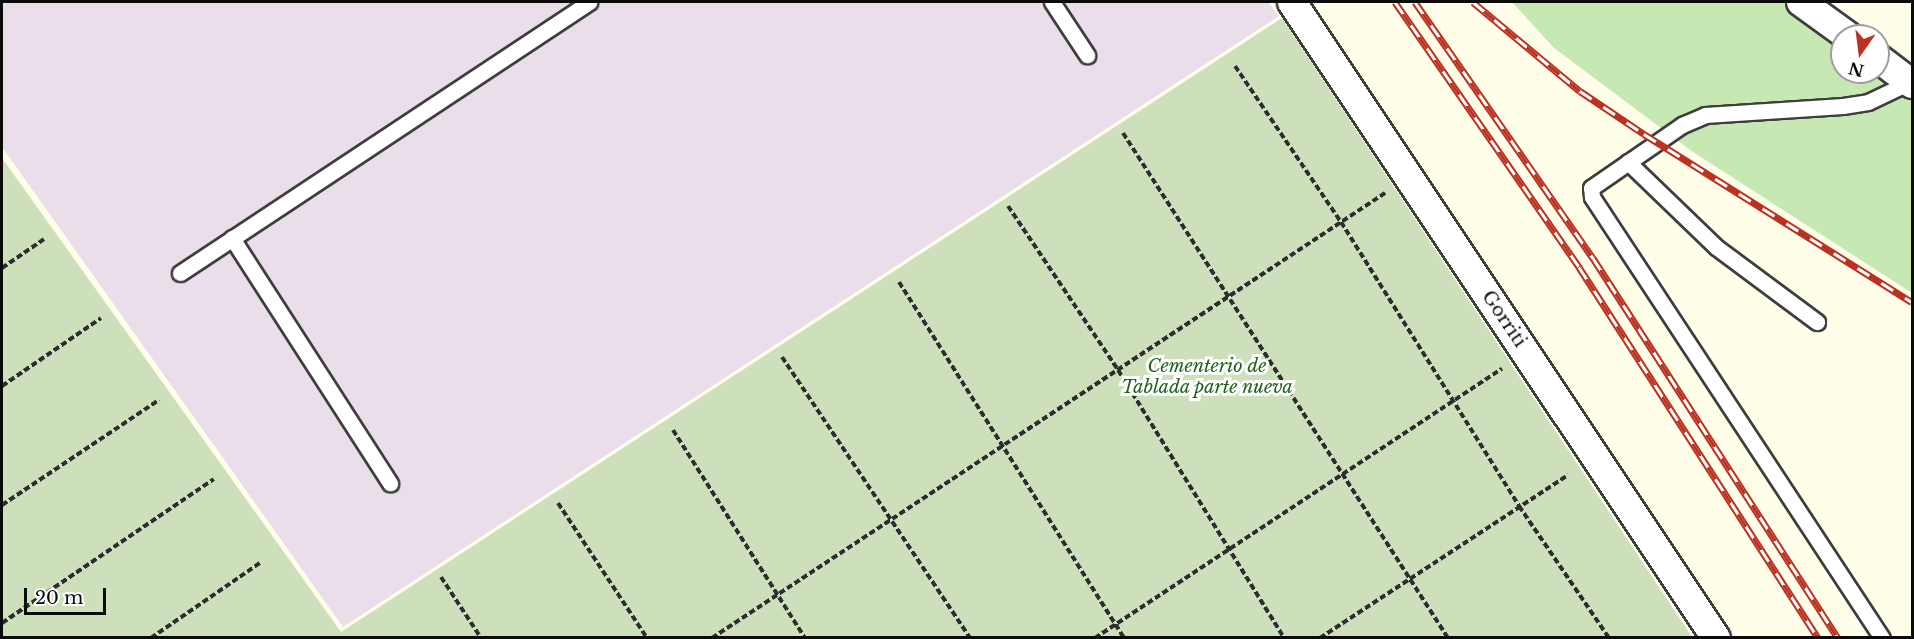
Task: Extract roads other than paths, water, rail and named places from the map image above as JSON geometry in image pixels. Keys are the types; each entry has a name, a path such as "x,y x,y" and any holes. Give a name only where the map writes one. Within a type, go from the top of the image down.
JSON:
{"street":[{"name":"Gorriti","path":"1292,2 1716,638"},
{"path":"1801,2 1831,24"},
{"path":"1890,67 1911,83"}],"lane":[{"path":"180,273 590,2"},
{"path":"1052,2 1087,55"},
{"path":"1882,638 1592,197 1591,188 1682,125 1705,115 1852,105 1868,102 1911,83"},
{"path":"1628,162 1716,247 1817,322"},
{"path":"232,238 390,483"}],"railway":[{"path":"1395,2 1579,267 1818,638"},
{"path":"1415,2 1593,258 1838,638"},
{"path":"1473,2 1580,91 1644,134 1912,302"}],"park label":[{"name":"Cementerio de Tablada parte nueva","path":"1207,377"}]}
